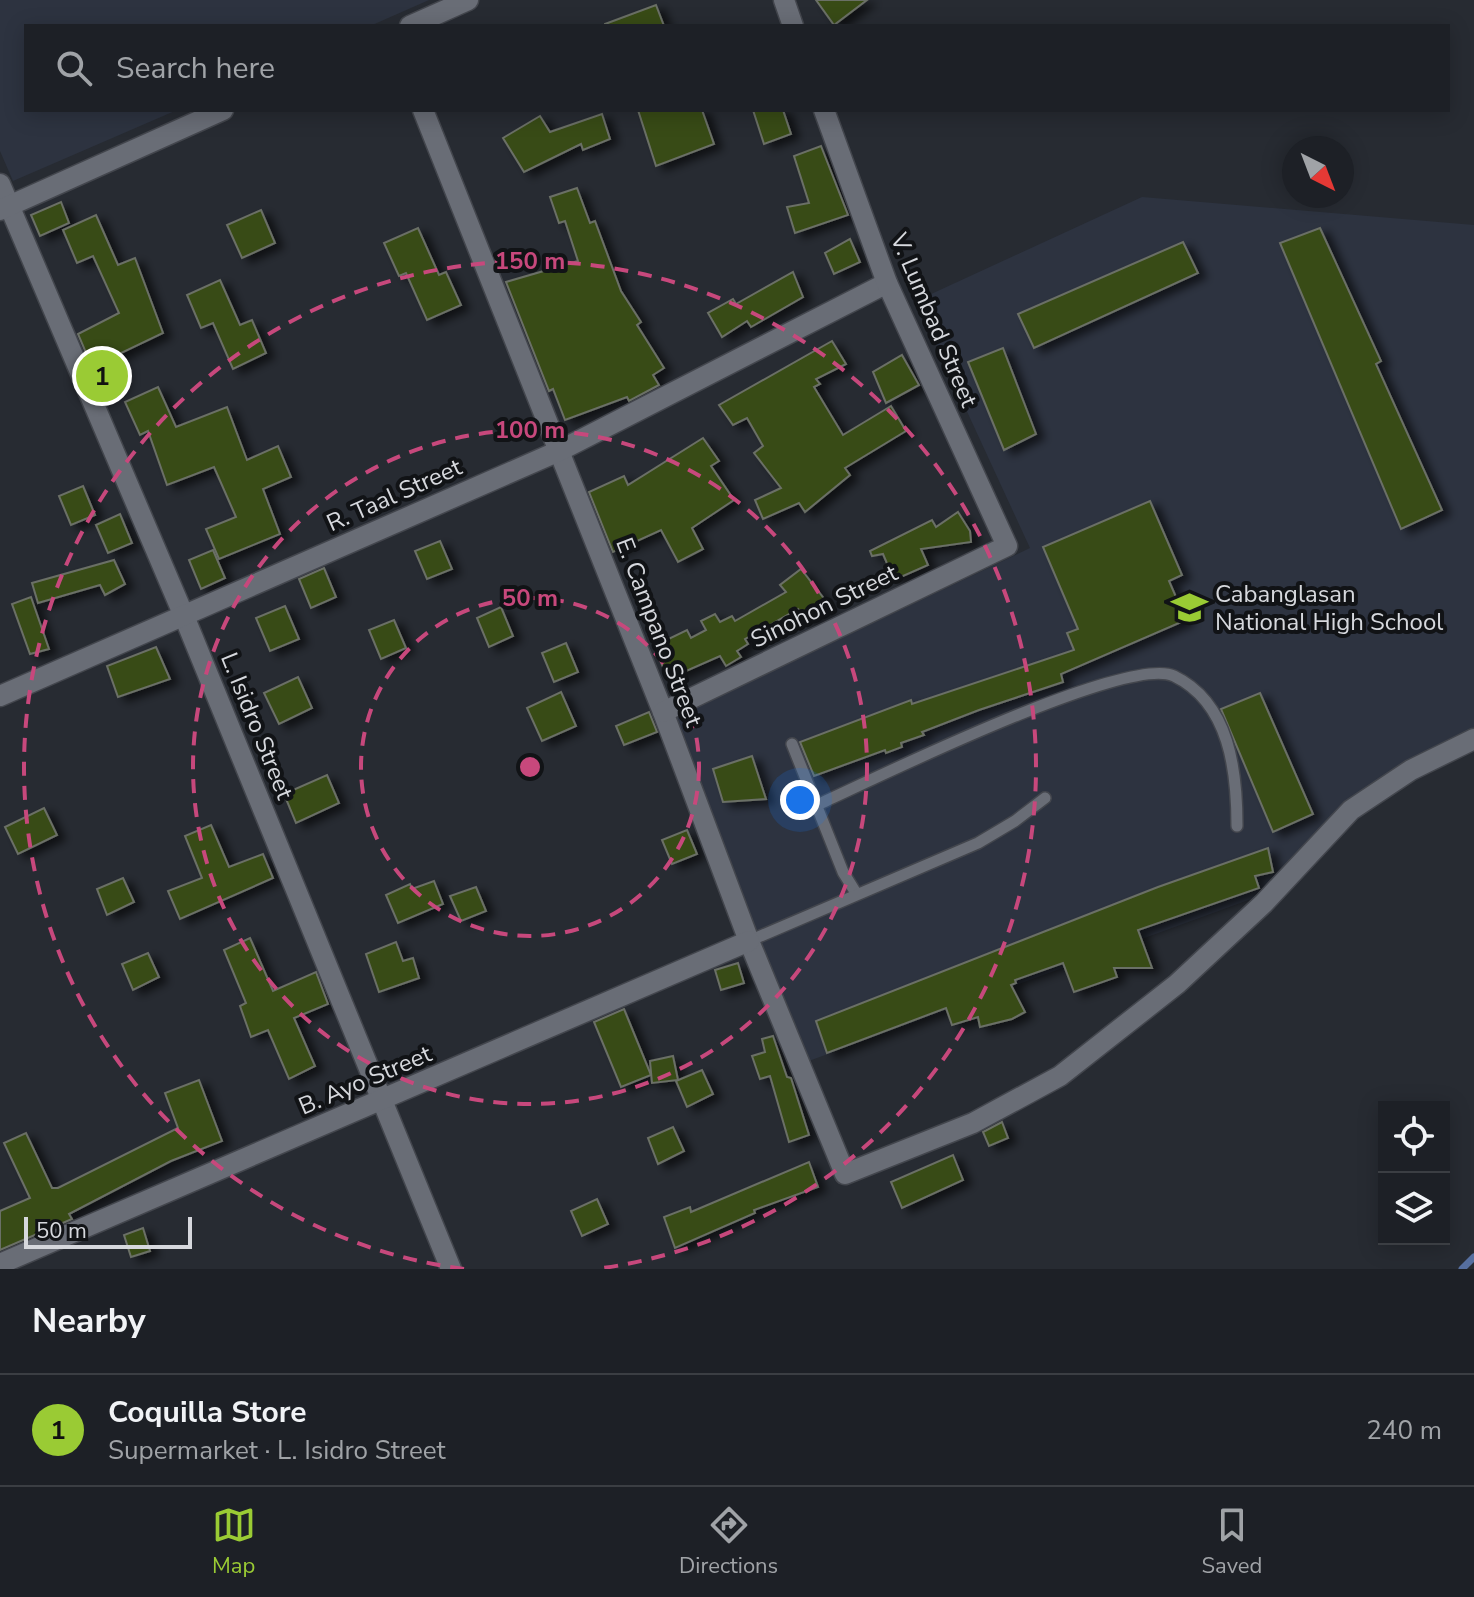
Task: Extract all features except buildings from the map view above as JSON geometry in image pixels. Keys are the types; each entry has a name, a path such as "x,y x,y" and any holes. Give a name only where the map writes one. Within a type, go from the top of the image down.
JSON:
{"street":[{"path":"414,24 468,0"},
{"path":"784,0 792,24"},
{"path":"5,208 219,112"},
{"name":"E. Campano Street","path":"424,112 663,712 749,941 845,1174 973,1123 1060,1076 1177,984 1264,903 1351,810 1411,770 1474,739"},
{"name":"V. Lumbad Street","path":"825,112 887,283 1007,546"},
{"name":"L. Isidro Street","path":"0,184 5,208 184,616 451,1269"},
{"name":"R. Taal Street","path":"0,696 559,451 887,283"},
{"name":"Sinohon Street","path":"663,712 1007,546"},
{"name":"B. Ayo Street","path":"0,1264 749,941"}],"lane":[{"path":"815,806 1022,714 1143,673 1172,675 1191,687 1213,711 1223,730 1237,780 1237,826"},
{"path":"792,744 843,872 856,893"},
{"path":"749,941 978,843 1045,798"}],"shaded area":[{"path":"0,0 429,0 375,24 24,24 24,112 172,112 13,181 0,151"},
{"name":"Cabanglasan National High School","path":"1142,197 1474,225 1474,730 1407,762 1345,804 1262,895 806,1062 676,717 1030,548 916,301"}],"waterway":[{"path":"1462,1269 1474,1257"}],"place":[{"name":"Coquilla Store","path":"102,376"},
{"name":"Cabanglasan National High School","path":"1189,608"}]}
